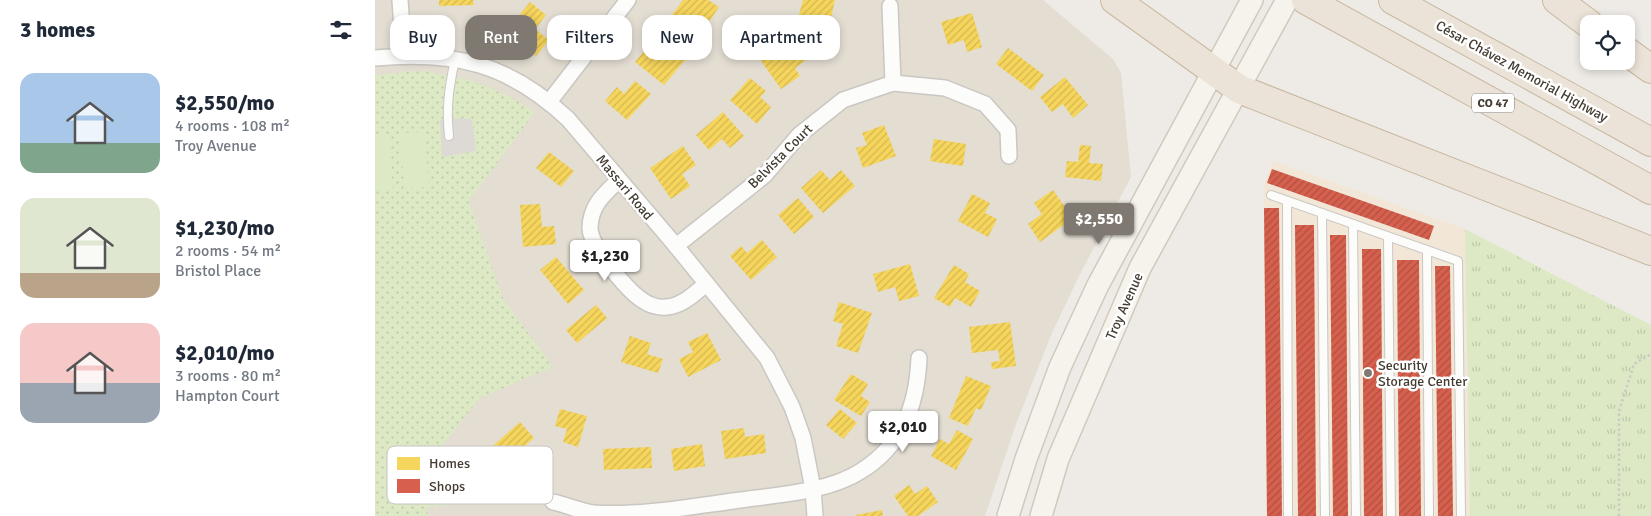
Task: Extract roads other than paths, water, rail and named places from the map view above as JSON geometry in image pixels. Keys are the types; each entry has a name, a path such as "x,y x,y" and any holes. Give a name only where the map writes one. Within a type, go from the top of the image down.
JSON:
{"highway":[{"path":"1115,0 1239,90 1651,252"},
{"name":"CO 47","path":"1306,0 1651,190"},
{"name":"César Chávez Memorial Highway","path":"1393,0 1651,142"},
{"path":"1557,0 1580,17"},
{"path":"1635,57 1651,69"}],"main road":[{"path":"1008,516 1026,459 1068,350 1098,285 1252,0"},
{"name":"Troy Avenue","path":"1041,516 1058,459 1140,268 1287,0"}],"street":[{"path":"400,0 401,15"},
{"path":"549,102 628,0"},
{"path":"890,6 893,83"},
{"name":"Massari Road","path":"375,58 390,57"},
{"name":"Massari Road","path":"455,59 498,71 525,84 568,119 676,246 767,358 792,407 803,438 813,489 815,516"},
{"name":"Belvista Court","path":"676,246 765,175 799,135 843,100 893,83 945,88 985,104 1008,130 1009,156"},
{"path":"619,180 601,196 594,207 590,229 591,238 632,292 654,306 665,307 678,305 687,300 706,284"},
{"path":"553,502 594,513 641,515 813,489 841,481 862,471 896,438 907,420 913,403 918,380 919,358"}],"lane":[{"path":"449,136 447,96 455,60"},
{"path":"1271,195 1457,261 1461,516"},
{"path":"1287,201 1289,516"},
{"path":"1321,213 1325,516"},
{"path":"1353,224 1355,516"},
{"path":"1388,236 1391,516"},
{"path":"1427,250 1429,516"}],"place":[{"name":"Security Storage Center","path":"1368,373"}]}
